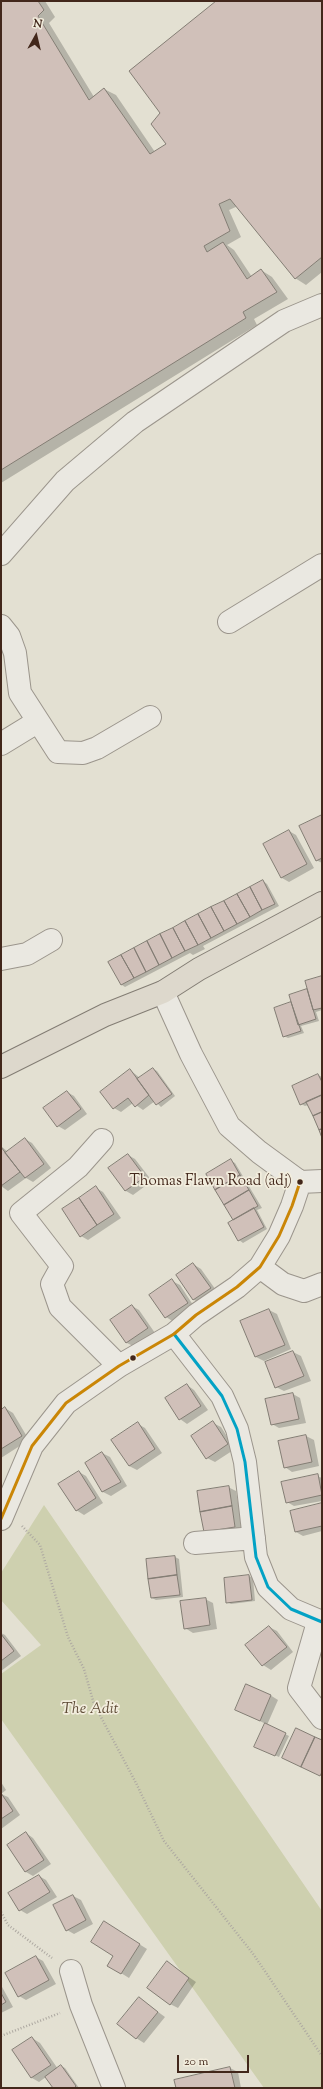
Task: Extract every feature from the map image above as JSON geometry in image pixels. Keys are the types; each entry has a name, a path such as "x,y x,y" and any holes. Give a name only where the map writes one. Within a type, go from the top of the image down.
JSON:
{"main road":[{"path":"1,1067 105,1015 163,992 199,969 322,903"}],"street":[{"path":"1,554 65,481 135,422 284,321 322,305"},
{"path":"229,622 322,565"},
{"path":"1,626 9,636 15,654 20,693 37,722 58,752 83,753 97,748 150,717"},
{"path":"1,744 37,722"},
{"path":"1,959 27,954 51,940"},
{"path":"163,992 191,1054 229,1126 259,1152 300,1182 322,1181"},
{"path":"102,1140 78,1167 21,1213 62,1266 52,1284 60,1307 119,1366"},
{"path":"3,1514 32,1446 66,1403 119,1366 174,1334 196,1315 237,1287 260,1267 279,1236 292,1206 300,1182"},
{"path":"260,1267 284,1284 304,1291 322,1284"},
{"path":"174,1334 222,1396 237,1429 245,1462 256,1557 268,1587 291,1609 320,1622 299,1688 322,1718"},
{"path":"195,1543 254,1538"},
{"path":"71,1971 81,2005 114,2088"}],"path":[{"path":"3,1514 40,1545 68,1637 84,1669 94,1704 136,1783 164,1841 254,1955 322,2056"},
{"path":"1,1912 8,1925 71,1971"},
{"path":"1,2036 81,2005"}],"green space":[{"name":"The Adit","path":"44,1505 322,1911 322,2088 264,2088 1,1719 1,1674 41,1645 1,1600 1,1573"}],"building":[{"path":"1,1 38,1 44,10 38,16 89,100 104,88 150,154 166,144 151,124 160,113 129,71 216,1 322,1 322,257 295,279 230,199 219,204 230,231 204,246 207,252 223,242 247,279 261,269 277,292 243,312 246,318 1,470"},
{"path":"322,815 322,858 316,861 299,826"},
{"path":"289,830 307,864 281,878 263,844"},
{"path":"263,880 275,904 262,910 250,887"},
{"path":"250,887 262,910 250,917 237,894"},
{"path":"237,894 250,917 237,924 224,901"},
{"path":"224,901 237,924 224,931 211,907"},
{"path":"211,907 224,931 211,938 198,914"},
{"path":"198,914 211,938 198,945 185,921"},
{"path":"185,921 198,945 185,951 173,928"},
{"path":"173,928 185,951 172,958 160,934"},
{"path":"160,934 172,958 159,965 147,941"},
{"path":"147,941 159,965 146,972 134,948"},
{"path":"134,948 146,972 134,978 121,955"},
{"path":"121,955 134,978 121,985 108,962"},
{"path":"322,976 322,1008 313,1010 305,981"},
{"path":"307,989 316,1019 298,1025 289,995"},
{"path":"291,1002 301,1031 283,1037 274,1008"},
{"path":"153,1068 172,1094 156,1105 137,1079"},
{"path":"130,1069 149,1095 135,1107 128,1098 113,1109 100,1092"},
{"path":"318,1074 322,1082 322,1095 300,1105 292,1086"},
{"path":"67,1091 81,1109 57,1127 43,1108"},
{"path":"322,1095 322,1112 313,1116 306,1102"},
{"path":"322,1112 322,1129 319,1130 313,1116"},
{"path":"322,1129 322,1138 319,1130"},
{"path":"25,1138 44,1164 25,1178 5,1153"},
{"path":"1,1147 20,1172 1,1186"},
{"path":"128,1154 145,1177 125,1191 108,1168"},
{"path":"231,1159 240,1175 215,1190 206,1174"},
{"path":"240,1175 249,1190 224,1205 215,1190"},
{"path":"96,1186 114,1214 97,1225 79,1198"},
{"path":"249,1190 258,1206 233,1220 224,1205"},
{"path":"79,1198 97,1225 80,1237 62,1209"},
{"path":"254,1208 264,1227 238,1241 228,1223"},
{"path":"193,1263 211,1288 193,1300 176,1275"},
{"path":"172,1279 188,1303 165,1318 149,1295"},
{"path":"132,1305 148,1328 126,1343 110,1320"},
{"path":"269,1309 285,1345 255,1357 240,1321"},
{"path":"293,1351 304,1376 275,1388 265,1362"},
{"path":"187,1384 201,1406 179,1420 165,1398"},
{"path":"293,1393 299,1419 271,1425 265,1399"},
{"path":"5,1407 22,1436 1,1449 1,1410"},
{"path":"213,1421 228,1444 206,1459 191,1436"},
{"path":"138,1422 155,1449 129,1466 111,1440"},
{"path":"306,1435 312,1462 284,1468 278,1441"},
{"path":"102,1452 121,1482 102,1492 85,1463"},
{"path":"79,1471 96,1498 76,1511 58,1484"},
{"path":"318,1474 322,1495 286,1503 281,1482"},
{"path":"229,1486 232,1506 200,1512 197,1491"},
{"path":"322,1503 322,1526 295,1532 290,1511"},
{"path":"232,1506 235,1527 204,1532 200,1512"},
{"path":"175,1556 177,1575 148,1579 146,1559"},
{"path":"177,1575 180,1595 151,1598 148,1579"},
{"path":"249,1575 252,1600 226,1603 224,1578"},
{"path":"206,1598 210,1625 184,1629 180,1601"},
{"path":"269,1626 287,1647 262,1666 245,1645"},
{"path":"1,1634 14,1651 1,1661"},
{"path":"246,1684 271,1695 260,1721 235,1710"},
{"path":"265,1723 286,1733 275,1756 254,1747"},
{"path":"296,1728 315,1737 301,1767 282,1758"},
{"path":"315,1737 322,1740 322,1772 320,1776 301,1767"},
{"path":"1,1793 13,1811 1,1819"},
{"path":"26,1832 44,1860 25,1872 7,1845"},
{"path":"39,1875 50,1892 19,1911 8,1893"},
{"path":"73,1895 86,1920 66,1931 53,1905"},
{"path":"104,1921 140,1944 121,1974 107,1966 113,1956 91,1942"},
{"path":"36,1956 49,1980 18,1997 5,1973"},
{"path":"167,1961 189,1978 170,2005 147,1988"},
{"path":"1,1993 6,2002 1,2005"},
{"path":"139,1997 158,2012 136,2039 117,2024"},
{"path":"32,2037 51,2065 31,2078 12,2050"},
{"path":"61,2065 76,2086 74,2088 53,2088 45,2077"},
{"path":"230,2067 235,2088 176,2088 174,2080"}],"transit line":[{"path":"1,1519 32,1446 66,1403 119,1366 174,1334 196,1315 237,1287 260,1267 279,1236 292,1206 300,1182"},
{"path":"174,1334 222,1396 237,1429 245,1462 256,1557 268,1587 291,1609 322,1622"}],"place":[{"name":"Thomas Flawn Road (adj)","path":"300,1182"}]}
